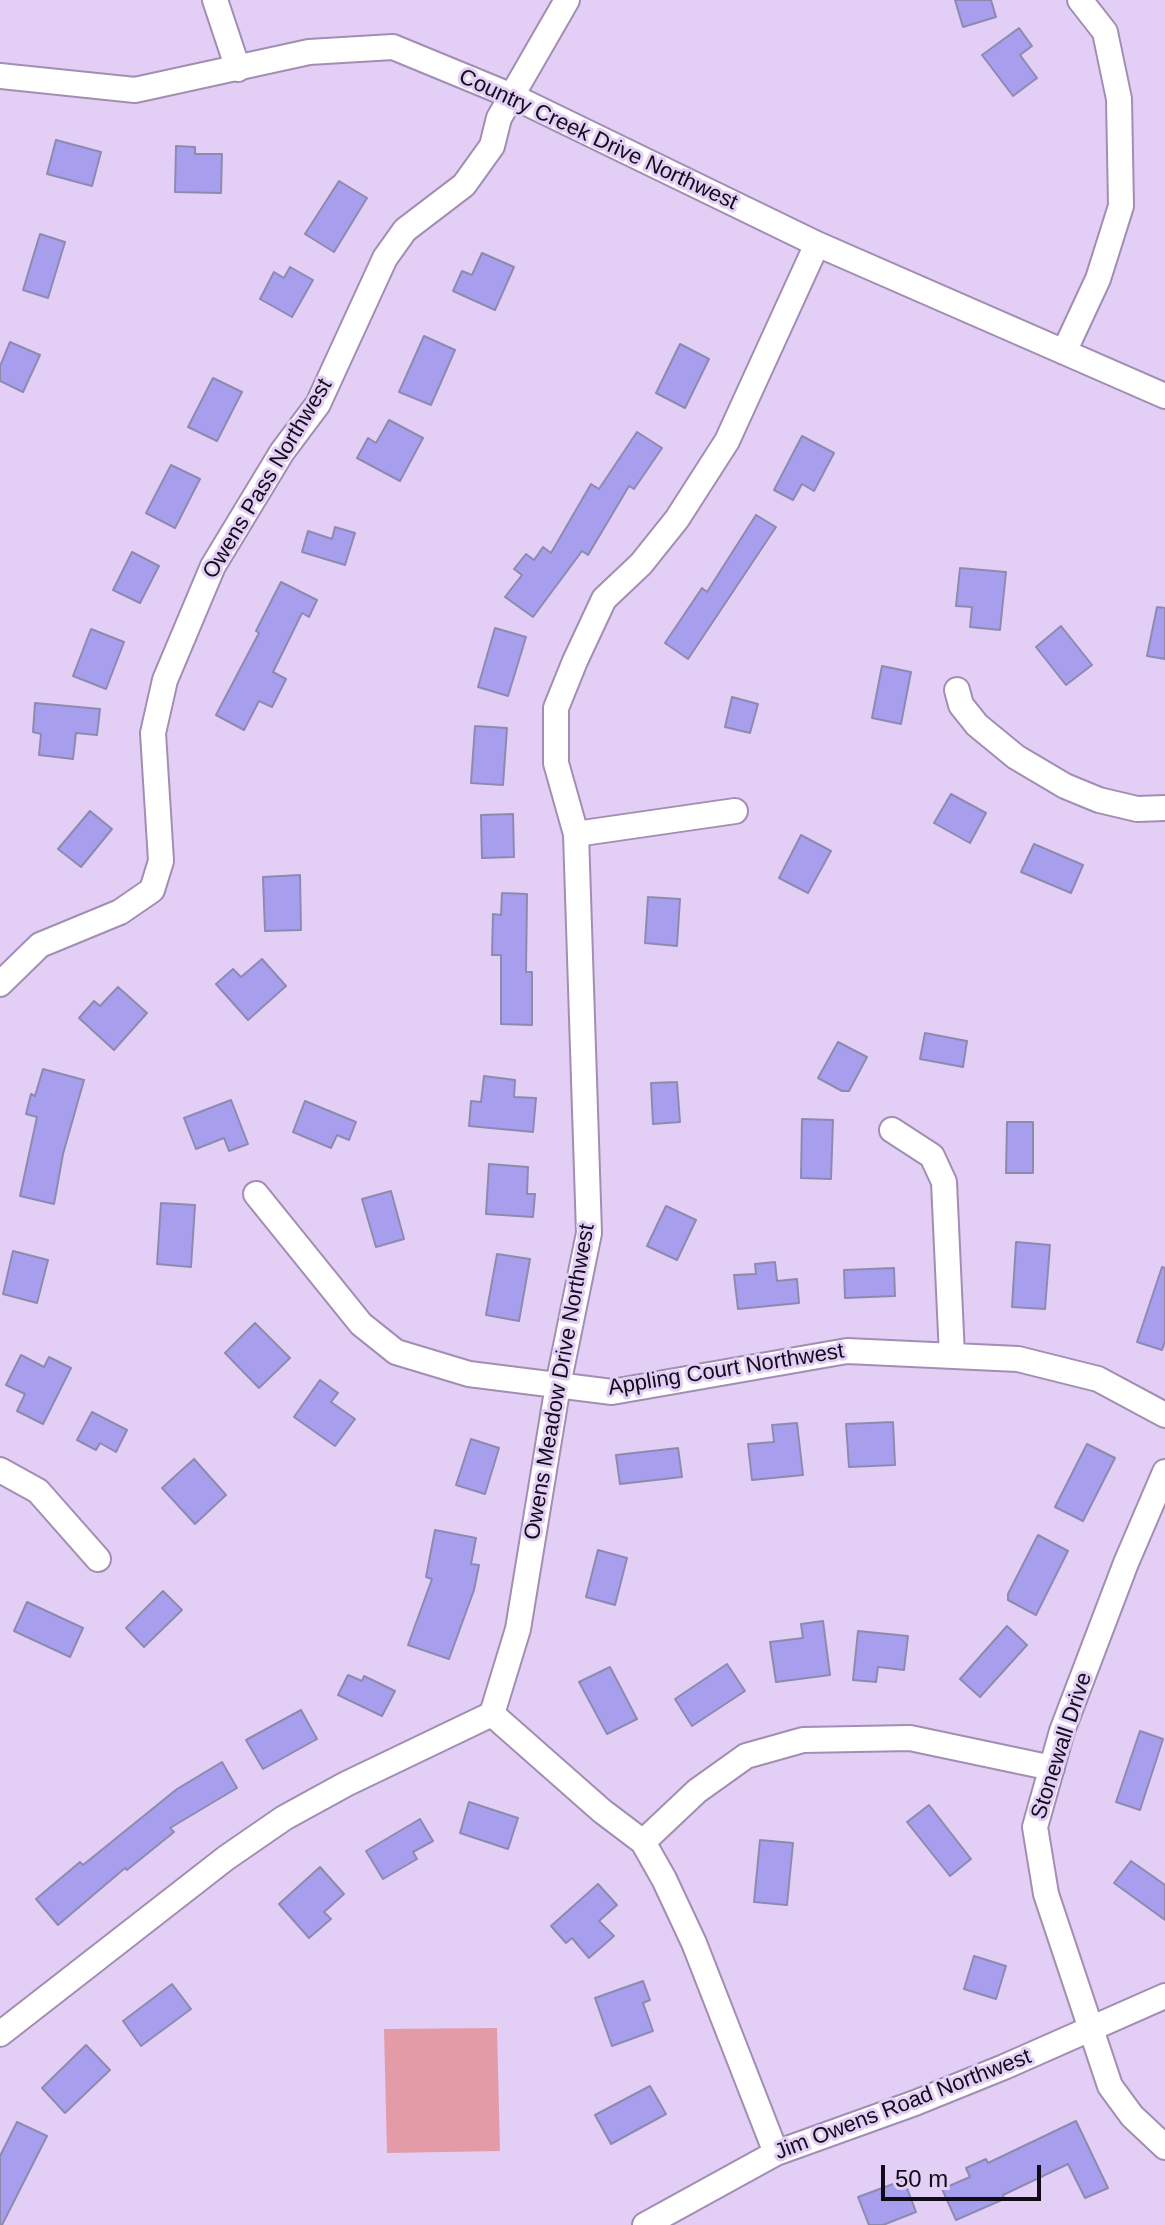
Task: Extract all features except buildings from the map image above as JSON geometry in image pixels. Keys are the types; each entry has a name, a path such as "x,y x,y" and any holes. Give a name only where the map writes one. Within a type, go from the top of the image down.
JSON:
{"street":[{"path":"215,0 238,69"},
{"name":"Owens Pass Northwest","path":"0,984 40,945 120,912 152,890 161,861 153,733 165,680 213,566 282,452 318,404 385,258 405,230 464,185 492,146 499,118 567,0"},
{"path":"1064,352 1098,279 1121,206 1119,99 1105,32 1080,0"},
{"name":"Country Creek Drive Northwest","path":"0,76 135,90 309,52 393,47 512,96 817,244 1165,396"},
{"name":"Owens Meadow Drive Northwest","path":"492,1714 518,1629 558,1385 589,1233 576,834 556,763 556,708 604,599 641,564 677,519 727,441 817,244"},
{"path":"957,690 961,705 977,725 1016,757 1065,786 1099,800 1137,809 1165,808"},
{"path":"576,834 735,811"},
{"path":"892,1130 932,1156 944,1182 952,1356"},
{"name":"Appling Court Northwest","path":"256,1194 361,1324 396,1352 469,1374 612,1392 847,1351 1018,1359 1098,1379 1165,1415"},
{"path":"0,1470 38,1491 98,1559"},
{"name":"Stonewall Drive","path":"1165,1472 1062,1731 1035,1827 1046,1894 1110,2086 1132,2116 1165,2147"},
{"path":"0,2034 226,1858 284,1818 346,1784 492,1714 602,1811 643,1842 694,1943 776,2153"},
{"path":"643,1842 697,1791 746,1756 803,1740 910,1738 1052,1768"},
{"name":"Jim Owens Road Northwest","path":"645,2225 776,2153 930,2097 1165,1996"}],"shaded area":[{"path":"497,2028 500,2151 387,2153 384,2029"}]}
